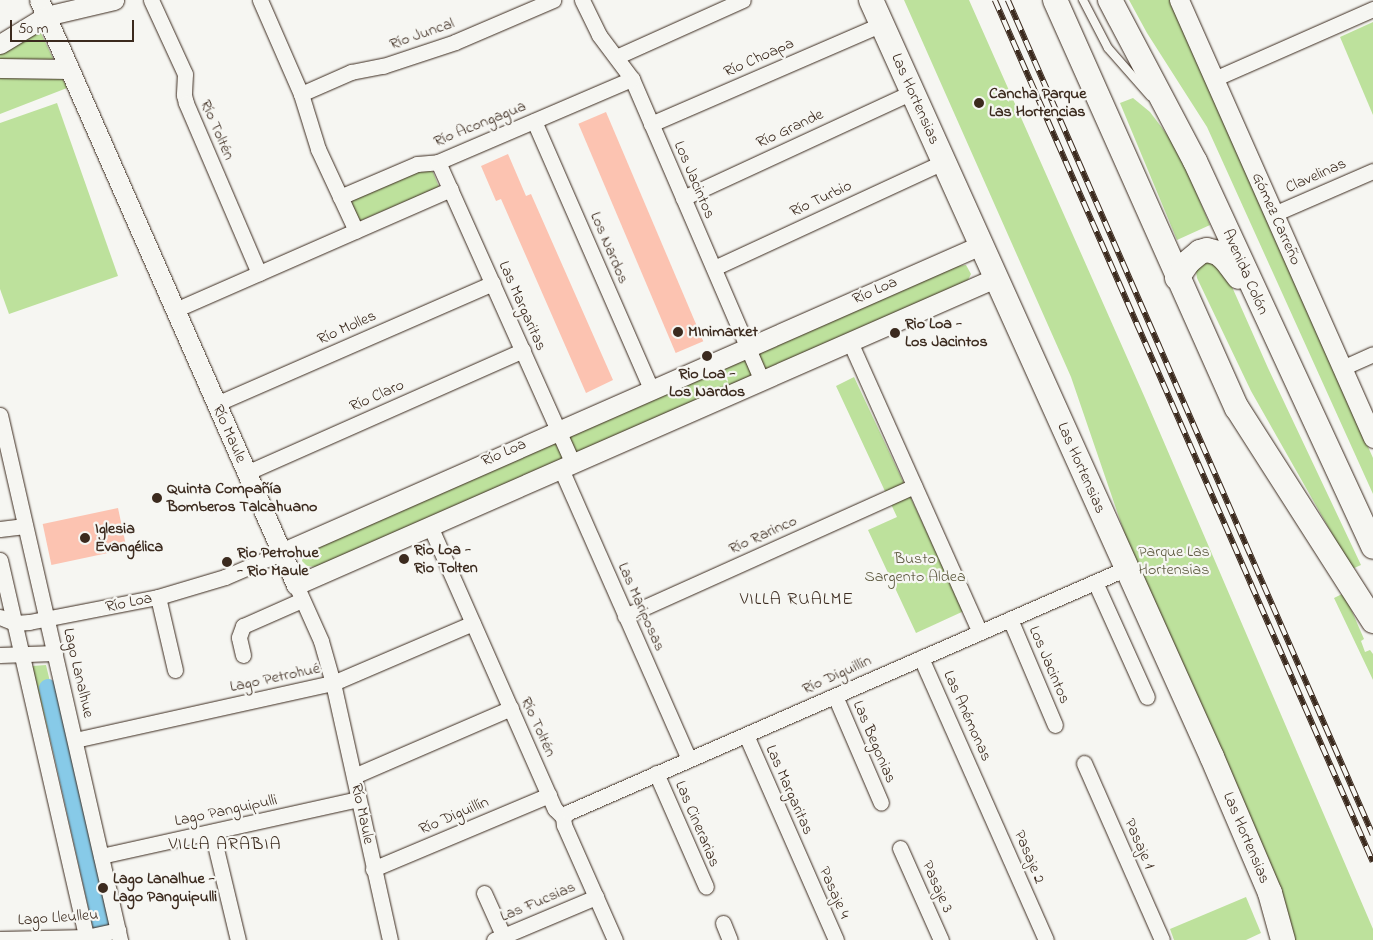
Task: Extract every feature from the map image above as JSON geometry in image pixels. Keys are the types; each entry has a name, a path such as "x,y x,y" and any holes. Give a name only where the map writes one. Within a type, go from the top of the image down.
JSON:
{"main road":[{"name":"Las Hortensias","path":"871,0 1127,568 1264,879 1282,940"},
{"path":"1055,0 1177,278 1237,408 1373,621"},
{"name":"Avenida Colón","path":"1110,0 1195,161 1258,302 1373,547"},
{"path":"1177,278 1188,262 1200,252 1207,250 1218,253 1226,260 1258,302"}],"street":[{"path":"0,44 42,8 114,0"},
{"name":"Río Toltén","path":"151,0 184,74 186,103 259,273"},
{"path":"260,0 301,94 318,149 356,231"},
{"name":"Río Juncal","path":"301,94 351,72 383,66 455,42 553,0"},
{"name":"Los Jacintos","path":"582,0 599,35 632,80 762,381"},
{"path":"616,57 743,0"},
{"name":"Gómez Carreño","path":"1179,0 1373,438"},
{"name":"Río Maule","path":"42,8 321,641 333,683 390,940"},
{"path":"1214,79 1373,9"},
{"name":"Río Choapa","path":"651,124 882,24"},
{"path":"0,68 69,69"},
{"name":"Río Acongagua","path":"340,197 417,164 438,162 632,80"},
{"name":"Río Grande","path":"683,198 912,92"},
{"name":"Los Nardos","path":"534,121 651,389"},
{"name":"Las Margaritas","path":"438,162 558,429 567,466"},
{"name":"Río Turbio","path":"714,268 944,162"},
{"name":"Clavelinas","path":"1274,214 1373,171"},
{"path":"175,310 450,189"},
{"name":"Río Loa","path":"15,623 48,620 158,597 225,577 980,245"},
{"path":"243,655 239,637 243,626 299,593 430,526 995,278"},
{"name":"Río Molles","path":"216,404 492,283"},
{"path":"850,342 980,632"},
{"name":"Río Claro","path":"246,473 523,350"},
{"path":"1342,368 1373,354"},
{"name":"Lago Lanalhue","path":"0,417 119,935"},
{"name":"Las Mariposas","path":"567,466 626,616 689,759"},
{"name":"Río Rarinco","path":"626,616 914,486"},
{"path":"0,529 25,526"},
{"name":"Río Toltén","path":"430,526 549,795 557,811 563,817 564,825 615,940"},
{"path":"0,560 87,939"},
{"name":"Río Diguillín","path":"563,817 568,812 1127,568"},
{"path":"1095,582 1147,697"},
{"path":"158,597 175,670"},
{"path":"0,617 15,623"},
{"name":"Los Jacintos","path":"1010,619 1055,725"},
{"name":"Lago Petrohué","path":"75,740 333,683 473,623"},
{"path":"0,656 55,653"},
{"name":"Las Anémonas","path":"921,658 980,788"},
{"name":"Las Begonias","path":"835,696 881,803"},
{"path":"354,776 511,708"},
{"name":"Las Margaritas","path":"746,734 801,860"},
{"name":"Pasaje 1","path":"1084,763 1162,940"},
{"name":"Las Cinerarias","path":"656,774 706,887"},
{"name":"Pasaje 2","path":"980,788 1046,940"},
{"name":"Río Diguillín","path":"373,869 549,795"},
{"name":"Lago Panguipulli","path":"101,856 358,800"},
{"path":"212,832 238,940"},
{"name":"Pasaje 3","path":"900,848 941,940"},
{"name":"Pasaje 4","path":"801,860 836,940"},
{"path":"484,892 498,938"},
{"name":"Las Fucsias","path":"498,938 596,897"},
{"path":"723,923 730,940"},
{"name":"Lago Lleulleu","path":"0,939 87,939 119,935"}],"lane":[{"path":"1064,0 1071,37"},
{"path":"1083,0 1108,48 1167,117 1195,161"}],"green space":[{"name":"Parque Las Hortensias","path":"904,0 969,0 1145,398 1373,929 1373,940 1293,940 1135,564 1071,377"},
{"path":"1129,0 1170,0 1373,458 1373,494 1207,127 1147,33"},
{"path":"1373,22 1373,115 1340,37"},
{"path":"40,31 67,88 0,114 0,54"},
{"path":"1133,98 1150,112 1178,149 1210,225 1177,240 1120,103"},
{"path":"57,103 118,276 9,314 0,289 0,123"},
{"path":"421,168 433,172 439,187 360,221 358,219 352,204 353,199"},
{"path":"1208,261 1225,271 1268,368 1361,565 1352,569 1251,391 1197,278 1196,271 1200,264"},
{"path":"966,265 971,274 967,282 316,567 307,566 302,561 304,553 309,549 957,266"},
{"name":"Busto Sargento Aldea","path":"854,377 964,611 916,633 868,530 897,517 836,386"},
{"path":"1344,593 1364,639 1361,641 1365,652 1370,650 1373,654 1373,680 1334,598"},
{"path":"46,665 112,940 98,940 94,914 32,666"},
{"path":"1246,897 1261,933 1246,940 1174,940 1170,929"}],"building":[{"path":"606,112 703,341 676,353 578,124"},
{"path":"508,154 526,196 531,194 613,380 586,393 501,199 496,201 481,166"},
{"name":"Iglesia Evangélica","path":"118,508 127,549 51,565 43,524"}],"waterway":[{"path":"48,688 105,940"}],"railway":[{"path":"995,0 1373,862"},
{"path":"1008,0 1373,835"}],"place":[{"name":"Cancha Parque Las Hortencias","path":"979,103"},
{"name":"MInimarket","path":"678,332"},
{"name":"Rio Loa - Los Jacintos","path":"895,333"},
{"name":"Rio Loa - Los Nardos","path":"707,356"},
{"name":"Quinta Compañía Bomberos Talcahuano","path":"157,498"},
{"name":"Iglesia Evangélica","path":"85,538"},
{"name":"Rio Loa - Rio Tolten","path":"404,559"},
{"name":"Rio Petrohue - Rio Maule","path":"227,562"},
{"name":"Lago Lanalhue - Lago Panguipulli","path":"103,888"}],"district":[{"name":"VILLA RUALME","path":"797,600"},
{"name":"VILLA ARABIA","path":"225,845"}]}
